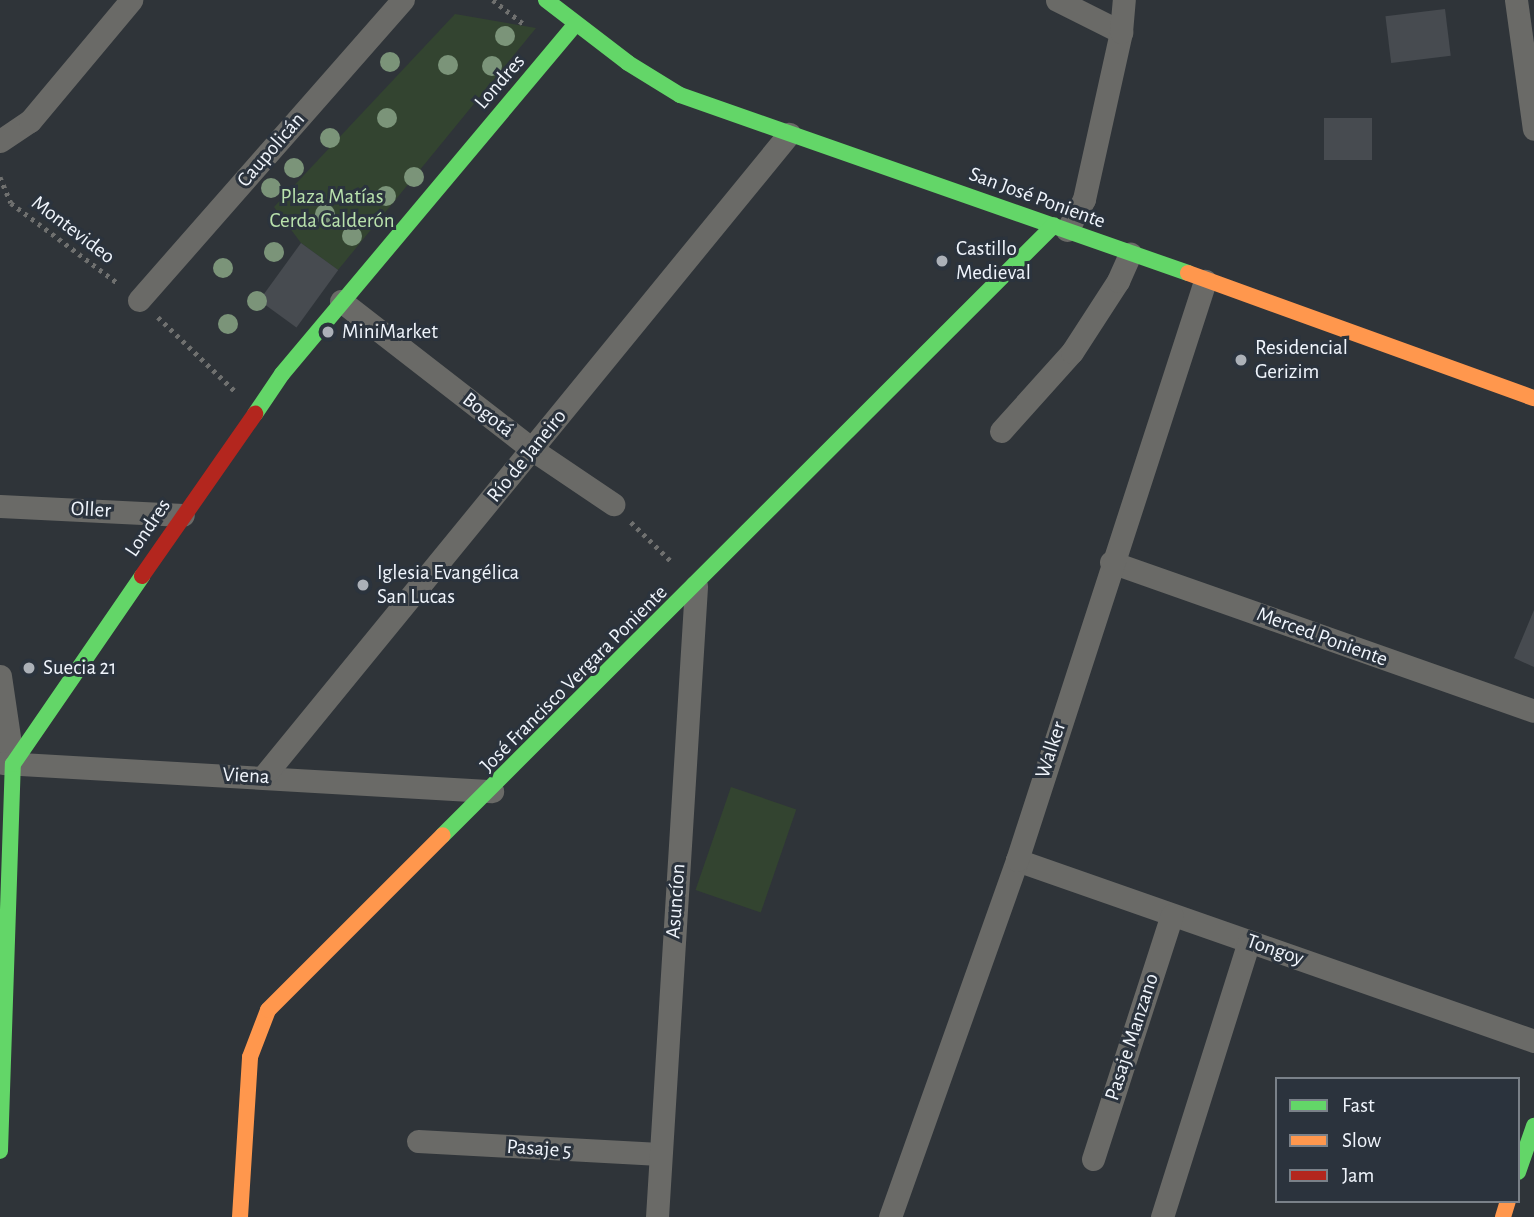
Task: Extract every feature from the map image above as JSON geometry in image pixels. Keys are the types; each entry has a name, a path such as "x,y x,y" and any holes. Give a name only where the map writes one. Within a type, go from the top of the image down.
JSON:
{"street":[{"path":"0,142 30,121 131,0"},
{"name":"Caupolicán","path":"139,300 403,0"},
{"path":"1057,0 1121,32"},
{"path":"1060,228 1084,199 1121,32 1124,0"},
{"path":"1516,0 1534,124"},
{"name":"San José Poniente","path":"550,4 575,25 680,94 1534,398"},
{"name":"Londres","path":"6,763 282,374 575,25"},
{"name":"Río de Janeiro","path":"263,777 533,450 726,205 789,134"},
{"name":"José Francisco Vergara Poniente","path":"240,1217 250,1058 268,1010 1060,228"},
{"path":"1001,431 1072,352 1118,281 1130,254"},
{"name":"Walker","path":"890,1217 1017,860 1111,562 1205,281"},
{"name":"Bogotá","path":"341,301 533,450 613,504"},
{"name":"Oller","path":"0,506 183,515"},
{"name":"Merced Poniente","path":"1111,562 1534,711"},
{"name":"Asuncíon","path":"657,1217 696,586"},
{"path":"0,676 6,763 0,1151"},
{"name":"Viena","path":"6,763 492,791"},
{"name":"Tongoy","path":"1017,860 1534,1041"},
{"name":"Pasaje Manzano","path":"1093,1159 1172,915"},
{"path":"1162,1217 1249,941"},
{"path":"1520,1166 1534,1126"},
{"name":"Pasaje 5","path":"418,1141 660,1154"}],"path":[{"name":"Montevideo","path":"0,177 10,203 139,300 236,391 246,383"},
{"path":"613,504 696,586"}],"green space":[{"name":"Plaza Matías Cerda Calderón","path":"455,14 536,28 338,270 301,243 274,207"},
{"path":"731,787 796,809 761,913 696,890"}],"building":[{"path":"1445,9 1451,56 1391,63 1385,16"},
{"path":"1324,118 1372,118 1372,160 1324,160"},
{"path":"301,243 338,270 296,327 259,300"},
{"path":"1534,610 1534,667 1514,658"}],"traffic: fast":[{"path":"546,0 628,63 680,95 1188,273"},
{"path":"255,414 282,374 575,25"},
{"path":"443,835 1054,225"},
{"path":"0,1151 13,764 142,576"},
{"path":"1520,1166 1534,1126"}],"traffic: slow":[{"path":"1188,273 1534,398"},
{"path":"240,1217 250,1057 268,1010 443,835"},
{"path":"1503,1217 1507,1203"}],"traffic: jam":[{"path":"142,576 255,414"}],"place":[{"name":"Castillo Medieval","path":"942,261"},
{"name":"MiniMarket","path":"328,332"},
{"name":"Residencial Gerizim","path":"1241,360"},
{"name":"Iglesia Evangélica San Lucas","path":"363,585"},
{"name":"Suecia 21","path":"29,668"}]}
